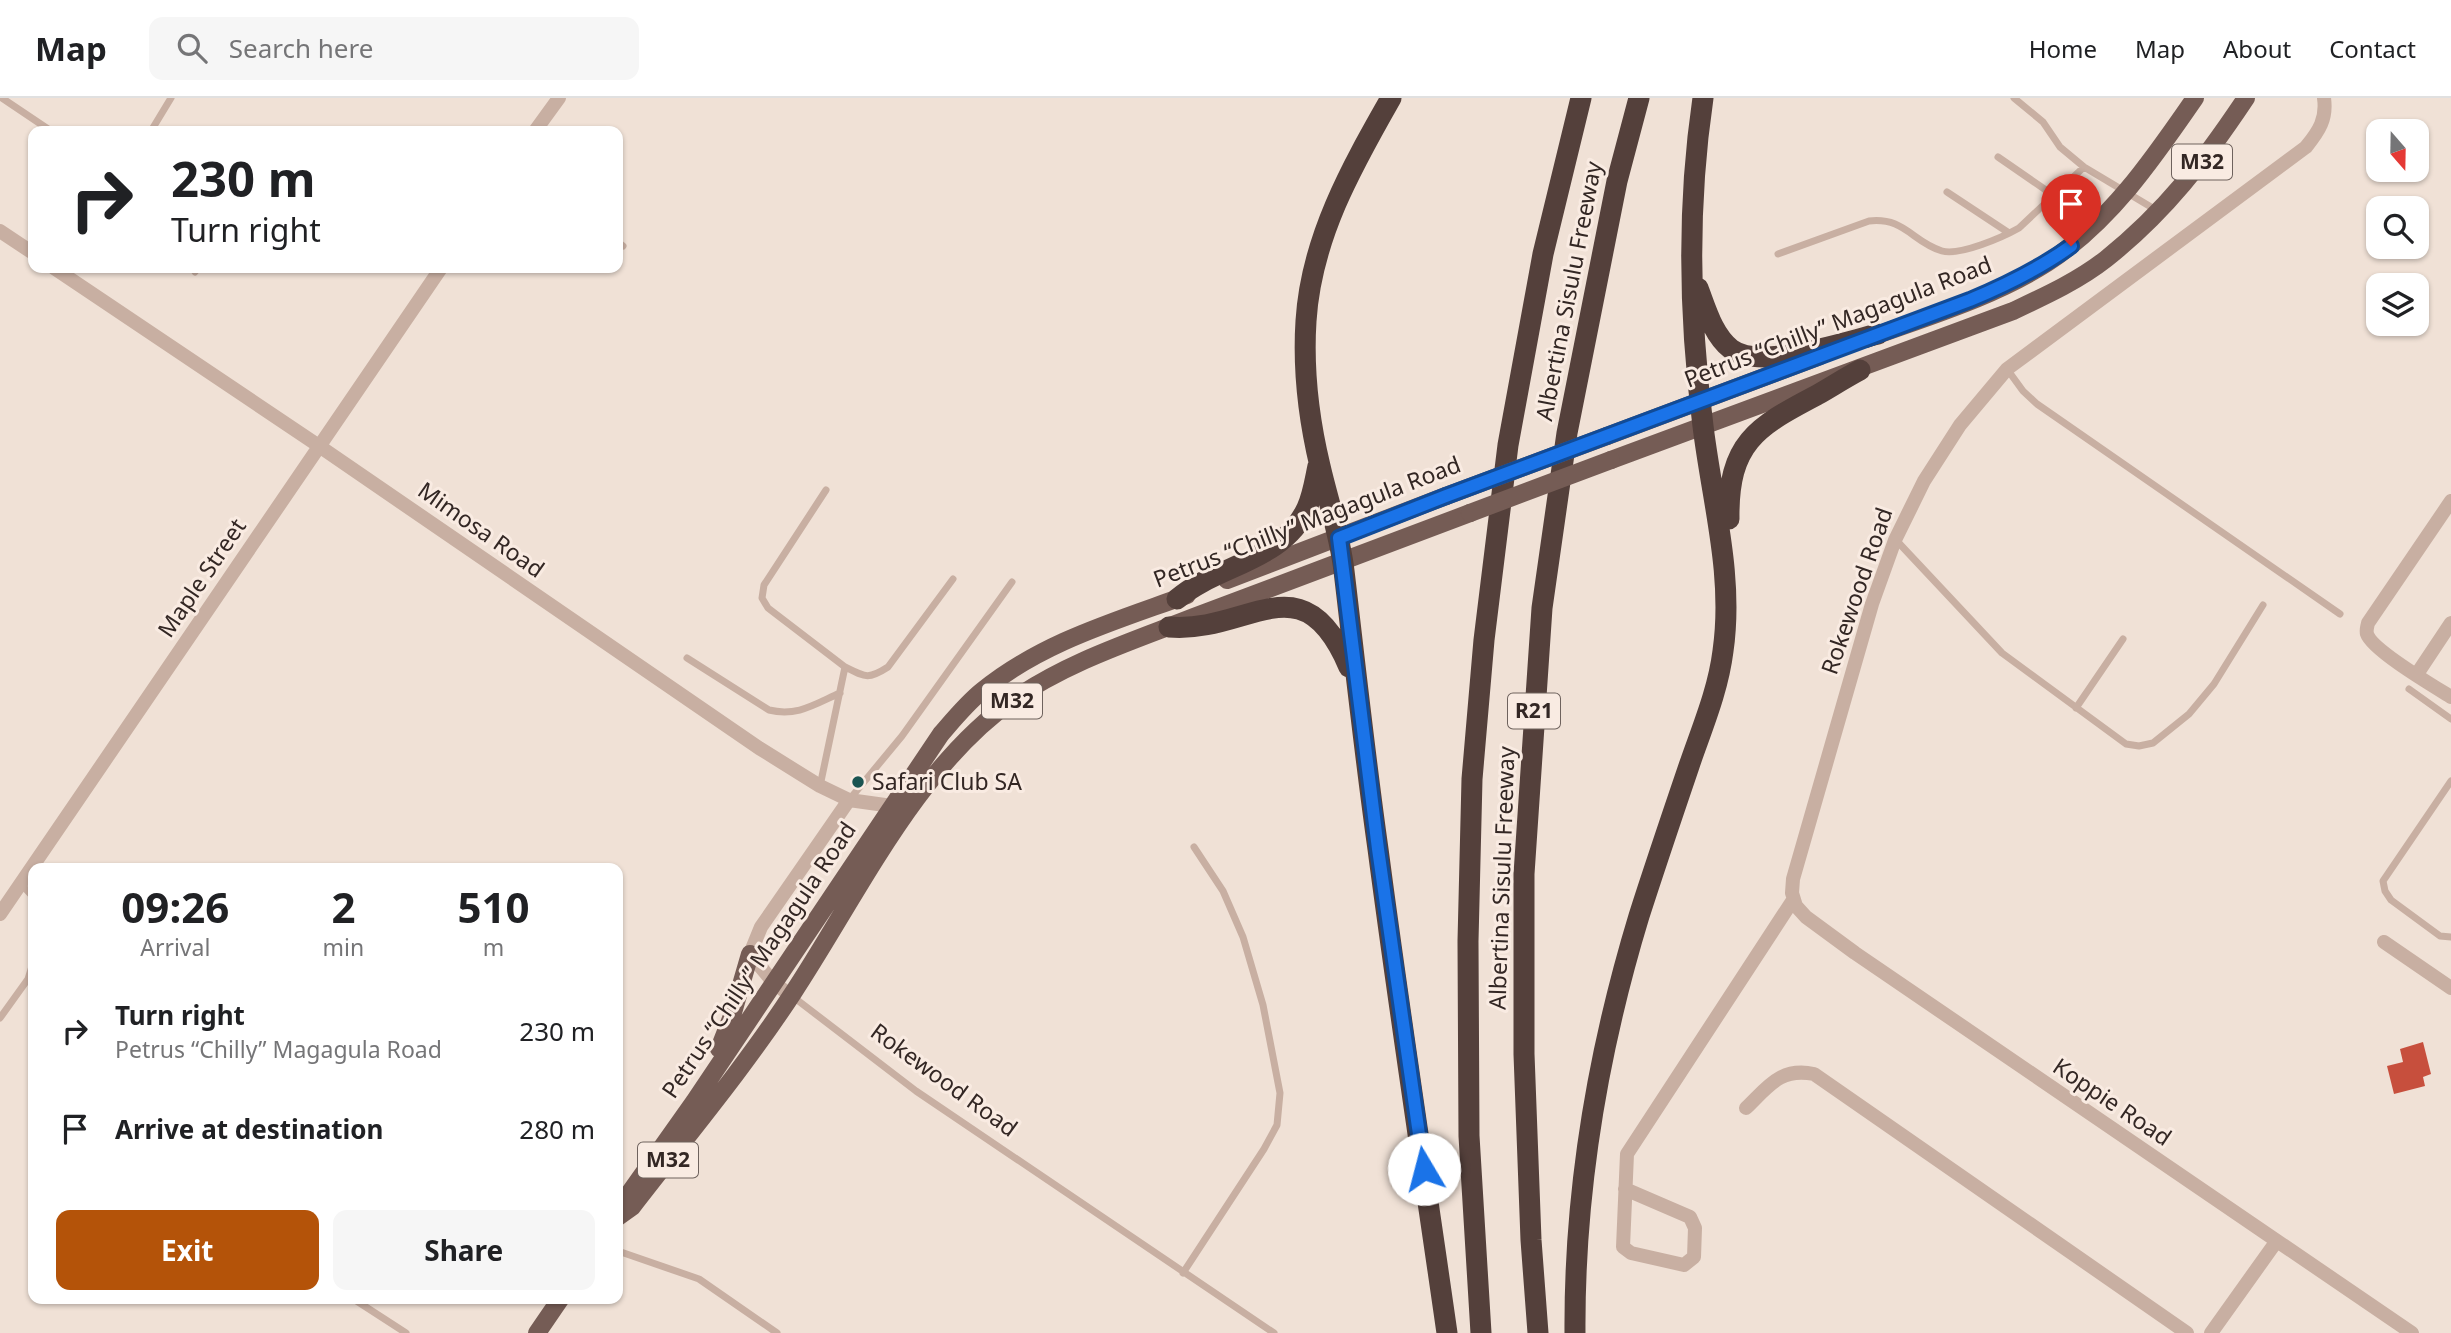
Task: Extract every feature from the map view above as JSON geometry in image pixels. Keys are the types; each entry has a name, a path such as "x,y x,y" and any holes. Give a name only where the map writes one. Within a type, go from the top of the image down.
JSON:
{"highway":[{"path":"1391,98 1335,202 1320,246 1310,286 1306,355 1319,464 1343,562 1378,849 1447,1333"},
{"name":"Albertina Sisulu Freeway","path":"1481,1333 1469,1136 1468,941 1472,779 1484,640 1508,445 1543,254 1581,98"},
{"name":"Albertina Sisulu Freeway","path":"1538,1333 1531,1240 1525,1067 1524,874 1542,608 1567,433 1617,181 1639,98"},
{"path":"1575,1333 1577,1241 1584,1170 1597,1086 1616,999 1639,917 1719,676 1726,609 1724,565 1703,426 1693,313 1692,222 1695,158 1703,98"},
{"path":"1693,277 1720,338 1742,355 1775,356 1878,334"},
{"path":"1724,565 1729,543 1728,492 1739,457 1747,442 1770,421 1860,370"},
{"path":"1177,599 1192,585 1251,560 1274,548 1287,537 1307,508 1319,464"},
{"path":"1170,627 1203,625 1270,607 1297,609 1316,617 1334,636 1359,689"}],"main road":[{"name":"Petrus “Chilly” Magagula Road","path":"623,1199 694,1102 941,734 980,692 1005,673 1077,635 2015,281 2047,263 2091,228 2127,191 2195,98"},
{"name":"Petrus “Chilly” Magagula Road","path":"623,1213 632,1207 791,996 896,829 960,745 1014,699 1081,662 1170,627 1611,460 1860,370 2013,311 2060,289 2105,260 2160,212 2206,157 2246,98"},
{"path":"694,1102 700,1083 726,1035 750,954"},
{"path":"537,1333 557,1304"}],"street":[{"path":"539,126 559,98"},
{"name":"Rokewood Road","path":"1793,900 1793,879 1798,860 1872,604 1895,540 1919,490 1960,425 2007,369 2306,147 2320,129 2324,118 2324,98"},
{"path":"0,230 28,250"},
{"name":"Mimosa Road","path":"61,273 656,678 820,786 849,800 892,806"},
{"name":"Maple Street","path":"35,863 438,273"},
{"path":"2451,501 2368,623 2367,630 2371,640 2384,653 2451,697"},
{"path":"2417,674 2451,624"},
{"path":"750,954 761,927 849,800"},
{"name":"Maple Street","path":"0,914 28,874"},
{"path":"1625,1189 1690,1217 1695,1228 1694,1257 1684,1265 1631,1253 1623,1247 1625,1189 1627,1154 1793,900"},
{"name":"Koppie Road","path":"1793,900 1807,917 1855,953 2412,1333"},
{"path":"2384,942 2451,988"},
{"name":"Rokewood Road","path":"750,954 773,982 791,996"},
{"path":"1746,1108 1780,1076 1801,1071 1814,1074 2187,1333"},
{"path":"2211,1333 2276,1241"}],"lane":[{"path":"2,98 44,126"},
{"path":"154,126 171,98"},
{"path":"2014,98 2043,122 2060,147 2084,167 2160,212"},
{"path":"1998,157 2053,195"},
{"path":"1779,254 1869,221 1884,219 1893,221 1929,245 1945,252 1960,251 2019,228 2084,167"},
{"path":"1947,192 2009,233"},
{"path":"2007,369 2037,404 2340,614"},
{"path":"826,490 764,585 762,598 768,608 845,667 866,677 888,667 953,579"},
{"path":"1895,540 2002,653 2126,744 2146,746 2153,743 2189,713 2214,684 2263,605"},
{"path":"849,800 902,736 1012,582"},
{"path":"2076,708 2123,639"},
{"path":"687,658 769,710 784,714 801,710 840,693"},
{"path":"820,786 845,667"},
{"path":"2409,689 2451,719"},
{"path":"2451,781 2384,881 2385,891 2391,900 2440,936 2451,937"},
{"path":"1183,1273 1264,1149 1276,1125 1280,1094 1264,1005 1243,936 1223,891 1194,847"},
{"path":"21,884 28,892"},
{"path":"0,1018 28,976"},
{"name":"Rokewood Road","path":"791,996 916,1091 1274,1333"},
{"path":"623,1253 699,1279 777,1333"},
{"path":"361,1304 407,1333"}],"building":[{"path":"2423,1042 2431,1074 2423,1077 2425,1086 2394,1094 2387,1066 2403,1062 2400,1049"}],"place":[{"name":"Safari Club SA","path":"858,782"}],"route":[{"path":"1424,1169 1378,849 1339,538 1970,300 2015,281 2071,246"}]}
